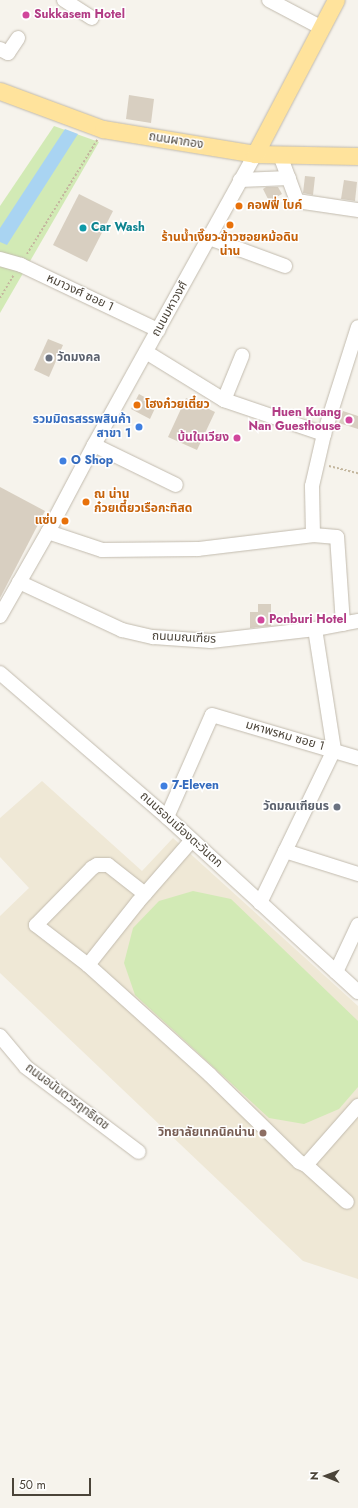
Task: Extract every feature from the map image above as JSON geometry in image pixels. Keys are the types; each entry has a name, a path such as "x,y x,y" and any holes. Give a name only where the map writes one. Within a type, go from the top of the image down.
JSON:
{"main road":[{"name":"ถนนมหาวงศ์","path":"255,154 336,0"},
{"name":"ถนนผากอง","path":"0,91 103,129 255,154 358,156"}],"street":[{"path":"64,0 92,18"},
{"path":"269,0 322,28"},
{"path":"0,49 8,53 18,38"},
{"name":"ถนนมหาวงศ์","path":"0,616 48,532 94,445 255,154"},
{"path":"280,155 297,202 358,210"},
{"path":"240,180 288,178"},
{"path":"209,238 285,266"},
{"name":"หมาวงศ์ ซอย 1","path":"0,259 21,265 158,330"},
{"path":"314,535 312,486 316,463 358,327"},
{"path":"146,352 224,400 324,434"},
{"path":"224,400 242,356"},
{"path":"94,445 176,485"},
{"path":"48,532 102,550 198,549 314,535 337,537 342,624"},
{"name":"ถนนมณเฑียร","path":"19,582 122,630 152,637 211,641 315,629 358,621"},
{"path":"260,903 334,750 315,629"},
{"name":"ถนนรอบเมืองตะวันตก","path":"4,678 167,817 358,992"},
{"name":"มหาพรหม ซอย 1","path":"167,817 212,715 358,758"},
{"path":"88,965 145,894 192,840"},
{"path":"285,851 358,874"},
{"path":"145,894 108,865 97,865 92,868 36,924 88,965 210,1075 299,1162 306,1165 347,1202"},
{"path":"336,972 358,925"},
{"name":"ถนนอนันตวรฤทธิเดช","path":"0,1036 26,1067 139,1152"},
{"path":"306,1165 358,1106"}],"path":[{"path":"0,298 103,129"},
{"path":"316,463 358,473"}],"shaded area":[{"name":"วิทยาลัยเทคนิคน่าน","path":"42,781 142,871 173,838 358,1006 358,1279 303,1261 0,973 0,916 29,888 0,857 0,818"}],"green space":[{"path":"54,126 99,142 0,313 0,206"},
{"path":"193,891 231,899 358,1021 358,1087 339,1109 304,1124 269,1118 135,995 124,963 133,928 159,901"}],"water":[{"path":"65,129 78,134 7,245 0,242 0,228"}],"building":[{"path":"129,95 154,99 151,123 126,119"},
{"path":"305,176 315,177 313,195 303,193"},
{"path":"344,180 357,182 355,201 341,199"},
{"path":"266,187 278,187 282,194 269,201 263,189"},
{"name":"Car Wash","path":"79,194 113,211 87,262 53,245"},
{"name":"วัดมงคล","path":"48,339 63,345 49,377 34,370"},
{"path":"139,394 157,404 150,419 131,409"},
{"path":"186,398 215,412 197,450 168,437"},
{"name":"Huen Kuang Nan Guesthouse","path":"343,411 358,416 358,429 339,423"},
{"path":"0,487 45,511 0,598"},
{"name":"Ponburi Hotel","path":"258,604 271,604 271,626 250,628 250,612 258,612"}],"place":[{"name":"Sukkasem Hotel","path":"26,15"},
{"name":"คอฟฟี่ ไบค์","path":"239,206"},
{"name":"ร้านน้ำเงี๊ยว-ข้าวซอยหม้อดิน น่าน","path":"230,225"},
{"name":"Car Wash","path":"83,228"},
{"name":"วัดมงคล","path":"49,358"},
{"name":"โฮงก๋วยเตี๋ยว","path":"137,405"},
{"name":"Huen Kuang Nan Guesthouse","path":"349,420"},
{"name":"รวมมิตรสรรพสินค้า สาขา 1","path":"139,427"},
{"name":"บ้นในเวียง","path":"237,438"},
{"name":"O Shop","path":"63,461"},
{"name":"ณ น่าน ก๋วยเตี๋ยวเรือกะทิสด","path":"86,502"},
{"name":"แซ่บ","path":"65,521"},
{"name":"Ponburi Hotel","path":"261,620"},
{"name":"7-Eleven","path":"164,786"},
{"name":"วัดมณเฑียนร","path":"337,807"},
{"name":"วิทยาลัยเทคนิคน่าน","path":"263,1133"}]}
